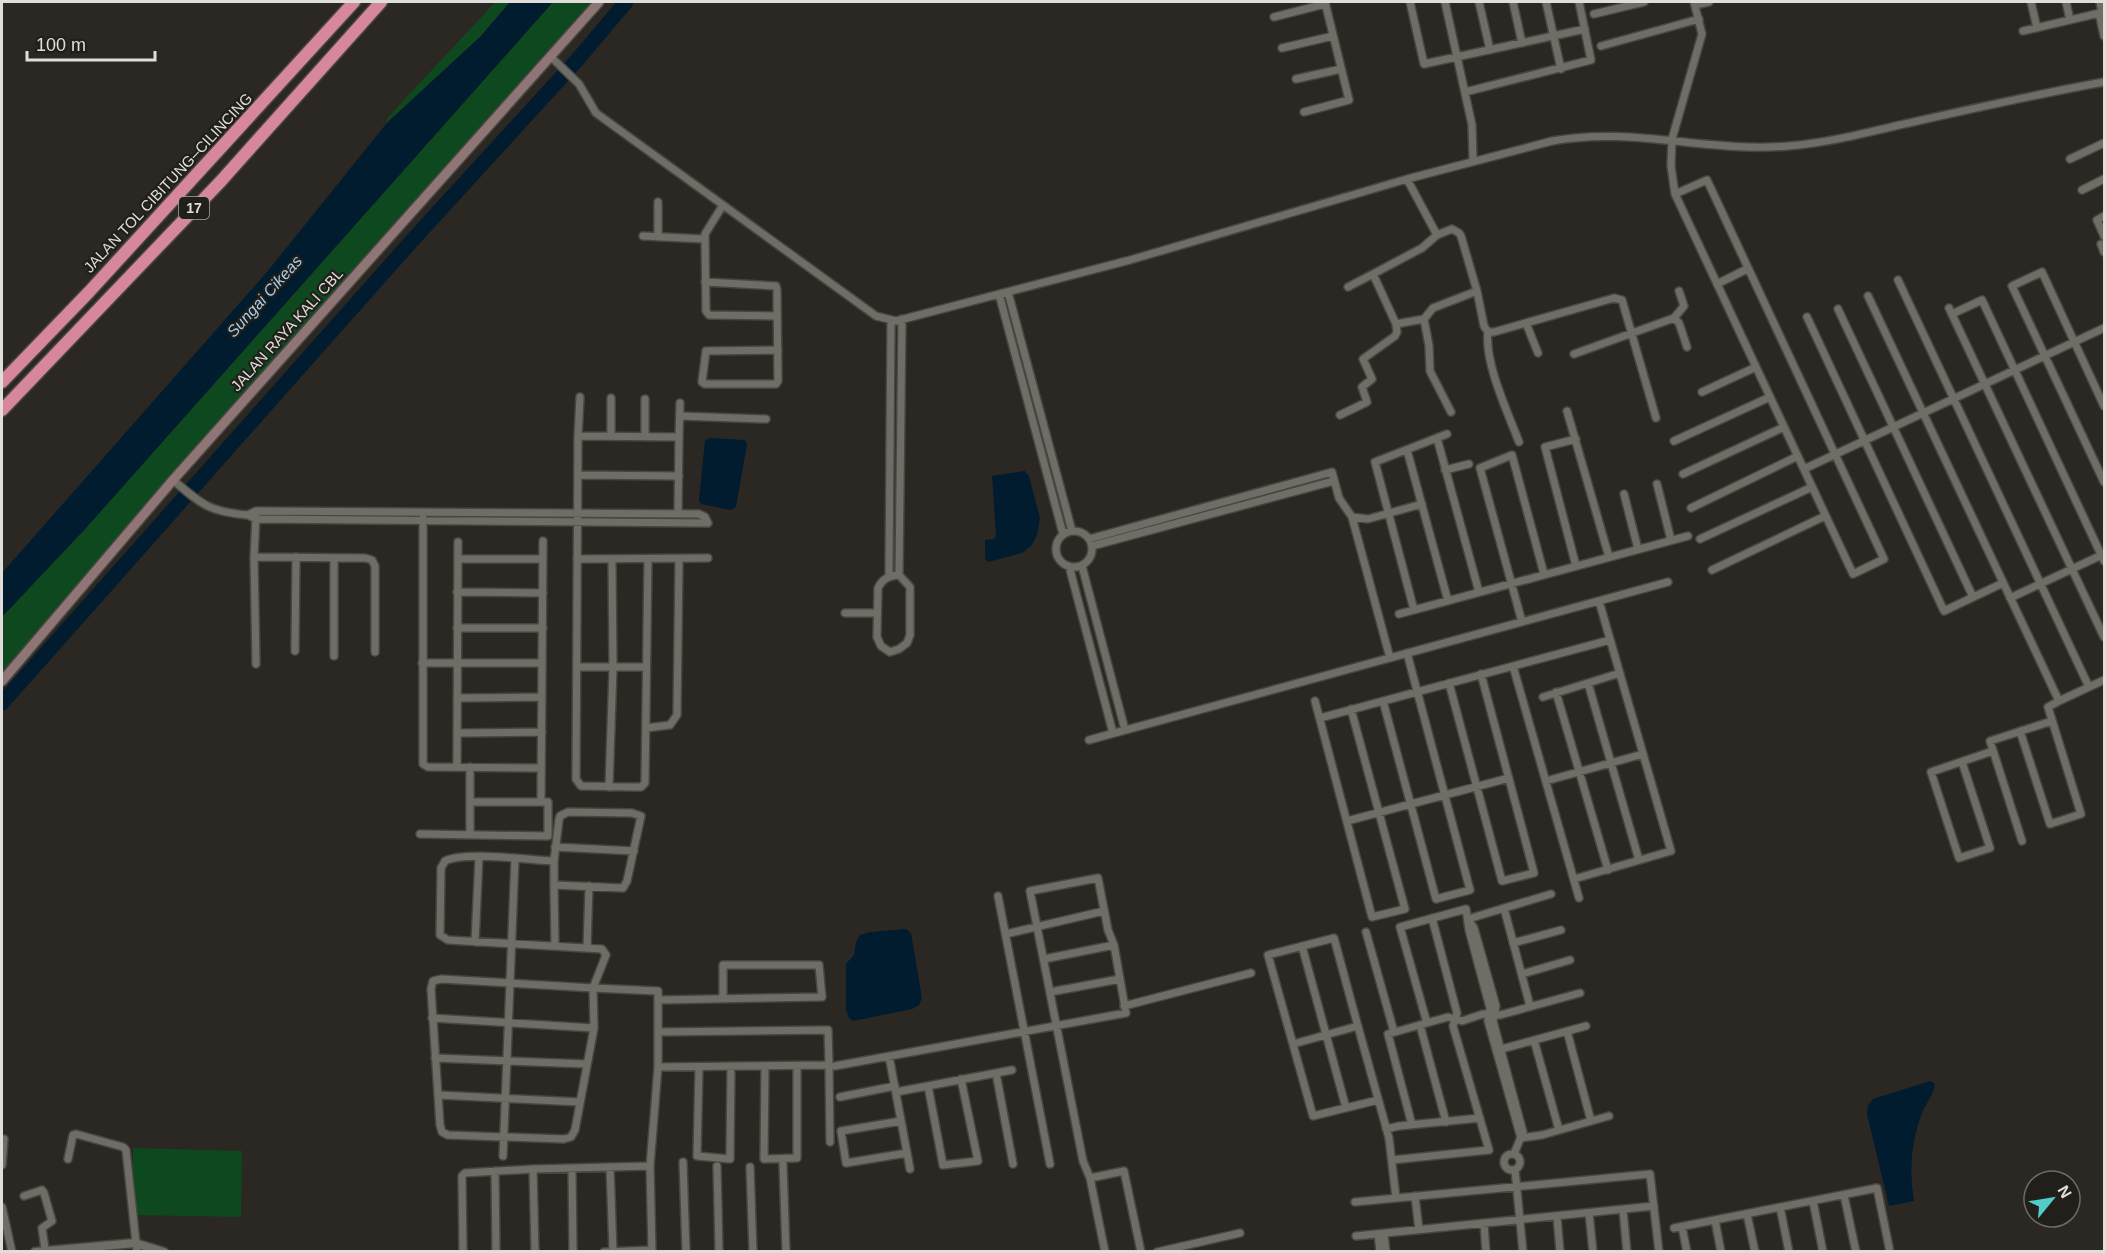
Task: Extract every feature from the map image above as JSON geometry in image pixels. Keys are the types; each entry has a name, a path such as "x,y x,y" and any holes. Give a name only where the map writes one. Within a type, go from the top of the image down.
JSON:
{"highway":[{"name":"JALAN TOL CIBITUNG–CILINCING","path":"2,382 89,292 354,2"},
{"name":"17","path":"2,410 221,181 381,2"}],"main road":[{"name":"JALAN RAYA KALI CBL","path":"2,681 173,480 599,2"}],"street":[{"path":"1410,2 1424,64 1585,29"},
{"path":"1445,2 1472,126 1473,161"},
{"path":"1479,2 1490,50"},
{"path":"1513,2 1522,43"},
{"path":"1546,2 1561,69"},
{"path":"1465,92 1591,60 1579,2"},
{"path":"1594,14 1644,2"},
{"path":"1676,194 1707,180 1884,559 1853,574 1676,194 1671,166 1672,139 1702,34 1695,3 1709,2"},
{"path":"2031,2 2037,27"},
{"path":"2066,2 2070,20"},
{"path":"2100,2 2104,36"},
{"path":"1274,17 1325,3 1349,100 1304,112"},
{"path":"2023,31 2102,13"},
{"path":"1601,45 1699,19"},
{"path":"1282,48 1333,36"},
{"path":"550,56 579,84 596,113 876,316 891,320 902,320 1130,260 1407,179 1569,137 1650,137 1730,146 1787,146 1873,131 2052,91 2104,82"},
{"path":"1296,79 1341,69"},
{"path":"2070,159 2104,143"},
{"path":"1407,179 1437,235"},
{"path":"2082,190 2104,179"},
{"path":"658,202 658,237"},
{"path":"723,206 704,239 706,311 709,315 777,316"},
{"path":"2104,216 2097,220 2104,236"},
{"path":"1348,287 1422,249 1437,235 1452,229 1459,232 1477,291 1484,326 1488,332 1491,362 1519,442"},
{"path":"643,236 704,239"},
{"path":"1717,284 1747,269"},
{"path":"2104,406 2042,272 2012,286 2104,482"},
{"path":"1340,415 1368,401 1362,387 1372,379 1363,359 1395,336 1397,332 1396,324 1373,274"},
{"path":"1898,280 2089,687"},
{"path":"705,282 774,285 777,290 778,350 778,381 776,384 705,384 702,382 706,351 778,350"},
{"path":"1396,324 1424,319 1433,308 1477,291"},
{"path":"1574,354 1674,318 1684,306 1679,291"},
{"path":"1008,292 1072,531"},
{"path":"999,294 1063,534"},
{"path":"1868,296 2059,701"},
{"path":"1488,332 1617,298 1623,302 1656,418"},
{"path":"2010,598 2072,569 2104,557 1982,300 1950,311 1985,384 2072,569 2104,638"},
{"path":"1838,309 1973,597"},
{"path":"1807,317 1944,611 2003,583"},
{"path":"1674,318 1679,323 1687,347"},
{"path":"1424,319 1429,346 1430,371 1451,412"},
{"path":"889,576 891,320"},
{"path":"900,575 889,576 878,588 877,637 881,646 890,652 907,643 910,635 910,587 900,575 902,320"},
{"path":"1526,323 1538,353"},
{"path":"1804,469 2104,328"},
{"path":"1702,392 1756,367"},
{"path":"580,397 577,513 577,781 585,786 636,788 645,783 648,559"},
{"path":"1674,441 1770,397"},
{"path":"611,398 611,436"},
{"path":"645,399 645,437"},
{"path":"678,513 680,403"},
{"path":"1567,411 1609,557"},
{"path":"680,416 766,419"},
{"path":"1683,474 1784,427"},
{"path":"1414,610 1375,462 1447,434"},
{"path":"578,436 679,437"},
{"path":"1437,438 1479,592"},
{"path":"1576,439 1545,447 1576,566"},
{"path":"1407,450 1448,601"},
{"path":"890,455 901,455"},
{"path":"1522,622 1480,468 1512,455 1544,574"},
{"path":"1691,508 1798,456"},
{"path":"1445,470 1469,464"},
{"path":"1090,542 1332,472 1339,498 1353,517 1390,658"},
{"path":"578,475 679,476"},
{"path":"173,480 199,502 213,510 248,515 423,516 678,513 699,514 705,517 708,523 577,522 423,516"},
{"path":"1656,484 1671,540"},
{"path":"1701,539 1812,487"},
{"path":"1624,494 1638,549"},
{"path":"1353,517 1368,519 1422,504"},
{"path":"256,515 254,557 256,664"},
{"path":"423,516 421,762 428,767 542,768"},
{"path":"1712,570 1826,516"},
{"path":"1078,531 1090,542 1091,554 1082,566 1069,566 1060,561 1056,555 1055,547 1063,534 1078,531"},
{"path":"1400,614 1688,536"},
{"path":"541,802 543,541"},
{"path":"457,767 459,542"},
{"path":"254,557 365,558 374,563 375,652"},
{"path":"295,651 296,557"},
{"path":"334,558 334,656"},
{"path":"577,559 708,558"},
{"path":"458,559 543,559"},
{"path":"609,787 613,668 612,559"},
{"path":"646,728 670,725 677,714 679,559"},
{"path":"1069,566 1113,733"},
{"path":"1082,566 1125,730"},
{"path":"1089,740 1668,582"},
{"path":"458,592 543,593"},
{"path":"1574,879 1671,851 1599,601"},
{"path":"845,613 877,614"},
{"path":"457,628 543,628"},
{"path":"1320,718 1610,640"},
{"path":"1383,701 1436,899 1470,890 1407,653"},
{"path":"422,663 542,663"},
{"path":"1513,666 1579,898"},
{"path":"577,667 646,667"},
{"path":"1542,697 1620,673"},
{"path":"1449,683 1502,881 1534,873 1481,674"},
{"path":"2020,731 2050,825 2081,814 2048,707 2104,680"},
{"path":"1588,682 1639,861"},
{"path":"1556,692 1608,870"},
{"path":"457,698 542,697"},
{"path":"1315,701 1372,917 1404,909 1352,709"},
{"path":"2022,841 1990,741 2052,721"},
{"path":"457,733 542,732"},
{"path":"1962,762 1990,848 1959,858 1930,772 1993,751"},
{"path":"1546,782 1643,754"},
{"path":"470,767 470,835"},
{"path":"1347,821 1509,778"},
{"path":"420,834 548,836 548,802 470,802"},
{"path":"554,885 623,888 627,881 642,820 639,814 568,812 564,813 559,820 554,861 554,885 555,946"},
{"path":"555,847 634,851"},
{"path":"554,861 479,857 448,859 441,868 440,935 448,940 602,949 606,952 593,988 594,1028 575,1130 568,1138 444,1134 440,1125 430,989 433,981 441,979 593,988 658,991 658,1067 650,1166 652,1251 604,1251"},
{"path":"475,942 479,857"},
{"path":"503,1156 515,859"},
{"path":"658,1067 832,1065 889,1056 1057,1025 1126,1012 1114,945 1108,930 1098,878 1030,891 1057,1025 1083,1161 1090,1178 1105,1251"},
{"path":"587,948 588,886"},
{"path":"1468,919 1551,894"},
{"path":"998,896 1050,1164"},
{"path":"1504,908 1530,1006"},
{"path":"1446,1122 1400,927 1466,909 1468,919 1478,939 1496,1006 1491,1015 1498,1050 1523,1132 1514,1154"},
{"path":"1005,934 1104,911"},
{"path":"1392,1160 1489,1150 1453,1026 1457,1013 1432,918"},
{"path":"1513,943 1561,930"},
{"path":"1366,932 1394,1032"},
{"path":"1378,1100 1313,1116 1268,955 1334,938 1386,1129 1396,1198"},
{"path":"1044,959 1114,945"},
{"path":"1302,946 1346,1108"},
{"path":"1522,974 1570,960"},
{"path":"658,1000 723,997 822,997 819,965 723,965 723,997"},
{"path":"1124,1006 1251,973"},
{"path":"1050,992 1120,979"},
{"path":"1412,1125 1388,1034 1448,1017 1462,1021 1483,1014 1491,1015 1580,993"},
{"path":"432,1018 594,1028"},
{"path":"1293,1044 1358,1026"},
{"path":"1498,1050 1586,1026"},
{"path":"658,1032 828,1030 832,1065 830,1142"},
{"path":"1567,1031 1591,1121"},
{"path":"1534,1040 1559,1130"},
{"path":"889,1056 910,1168"},
{"path":"435,1058 587,1064"},
{"path":"699,1067 697,1156 730,1159 731,1066"},
{"path":"765,1066 764,1159 797,1158 797,1066"},
{"path":"840,1097 928,1086 1012,1070"},
{"path":"996,1073 1013,1164"},
{"path":"928,1086 943,1165 978,1161 961,1079"},
{"path":"438,1095 580,1102"},
{"path":"1521,1138 1609,1116"},
{"path":"1386,1129 1480,1118"},
{"path":"901,1120 841,1131 846,1163 907,1153"},
{"path":"68,1159 73,1135 76,1134 123,1147 126,1150 136,1247"},
{"path":"2,1165 4,1139"},
{"path":"1514,1154 1520,1162 1515,1170 1523,1251"},
{"path":"1514,1154 1506,1156 1504,1165 1515,1170"},
{"path":"683,1162 686,1251"},
{"path":"783,1164 786,1251"},
{"path":"463,1251 463,1174 471,1171 650,1166"},
{"path":"717,1166 719,1251"},
{"path":"610,1167 613,1251"},
{"path":"750,1167 753,1251"},
{"path":"572,1168 573,1251"},
{"path":"533,1169 535,1251"},
{"path":"495,1171 496,1251"},
{"path":"1090,1178 1124,1171 1141,1251"},
{"path":"1355,1203 1650,1174 1659,1251"},
{"path":"1687,1251 1678,1228 1877,1188 1890,1251"},
{"path":"24,1196 42,1190 44,1193 52,1221 42,1228 45,1249"},
{"path":"1845,1195 1856,1251"},
{"path":"1414,1196 1419,1230"},
{"path":"1813,1201 1823,1251"},
{"path":"1356,1236 1654,1206"},
{"path":"2,1208 12,1251"},
{"path":"1780,1208 1789,1251"},
{"path":"1623,1209 1628,1251"},
{"path":"1589,1213 1593,1251"},
{"path":"1747,1214 1755,1251"},
{"path":"1557,1216 1560,1251"},
{"path":"1715,1220 1721,1251"},
{"path":"1484,1224 1486,1251"},
{"path":"1156,1251 1240,1233"},
{"path":"1380,1251 1381,1234"},
{"path":"1381,1234 1386,1251"},
{"path":"35,1251 136,1247 164,1251"}],"green space":[{"path":"495,2 510,2 481,36 386,123 400,104"},
{"path":"553,2 599,2 2,680 2,615 138,469"},
{"path":"133,1148 242,1151 241,1217 132,1215"}],"water":[{"name":"Sungai Cikeas","path":"510,2 553,2 86,528 2,617 2,573 267,272 386,124 481,36"},
{"path":"710,438 745,440 747,444 736,507 731,510 701,504 699,500 705,440"},
{"path":"1025,471 1029,476 1040,518 1037,535 1031,546 1022,553 988,562 985,559 985,540 995,539 996,534 992,476"},
{"path":"906,929 911,933 922,998 919,1005 912,1009 853,1021 846,1010 846,964 854,955 856,942 860,935"},
{"path":"1930,1081 1935,1084 1918,1124 1913,1146 1911,1167 1914,1201 1889,1206 1867,1114 1868,1106 1873,1099"}],"waterway":[{"path":"2,703 409,244 578,59 626,2"}]}
